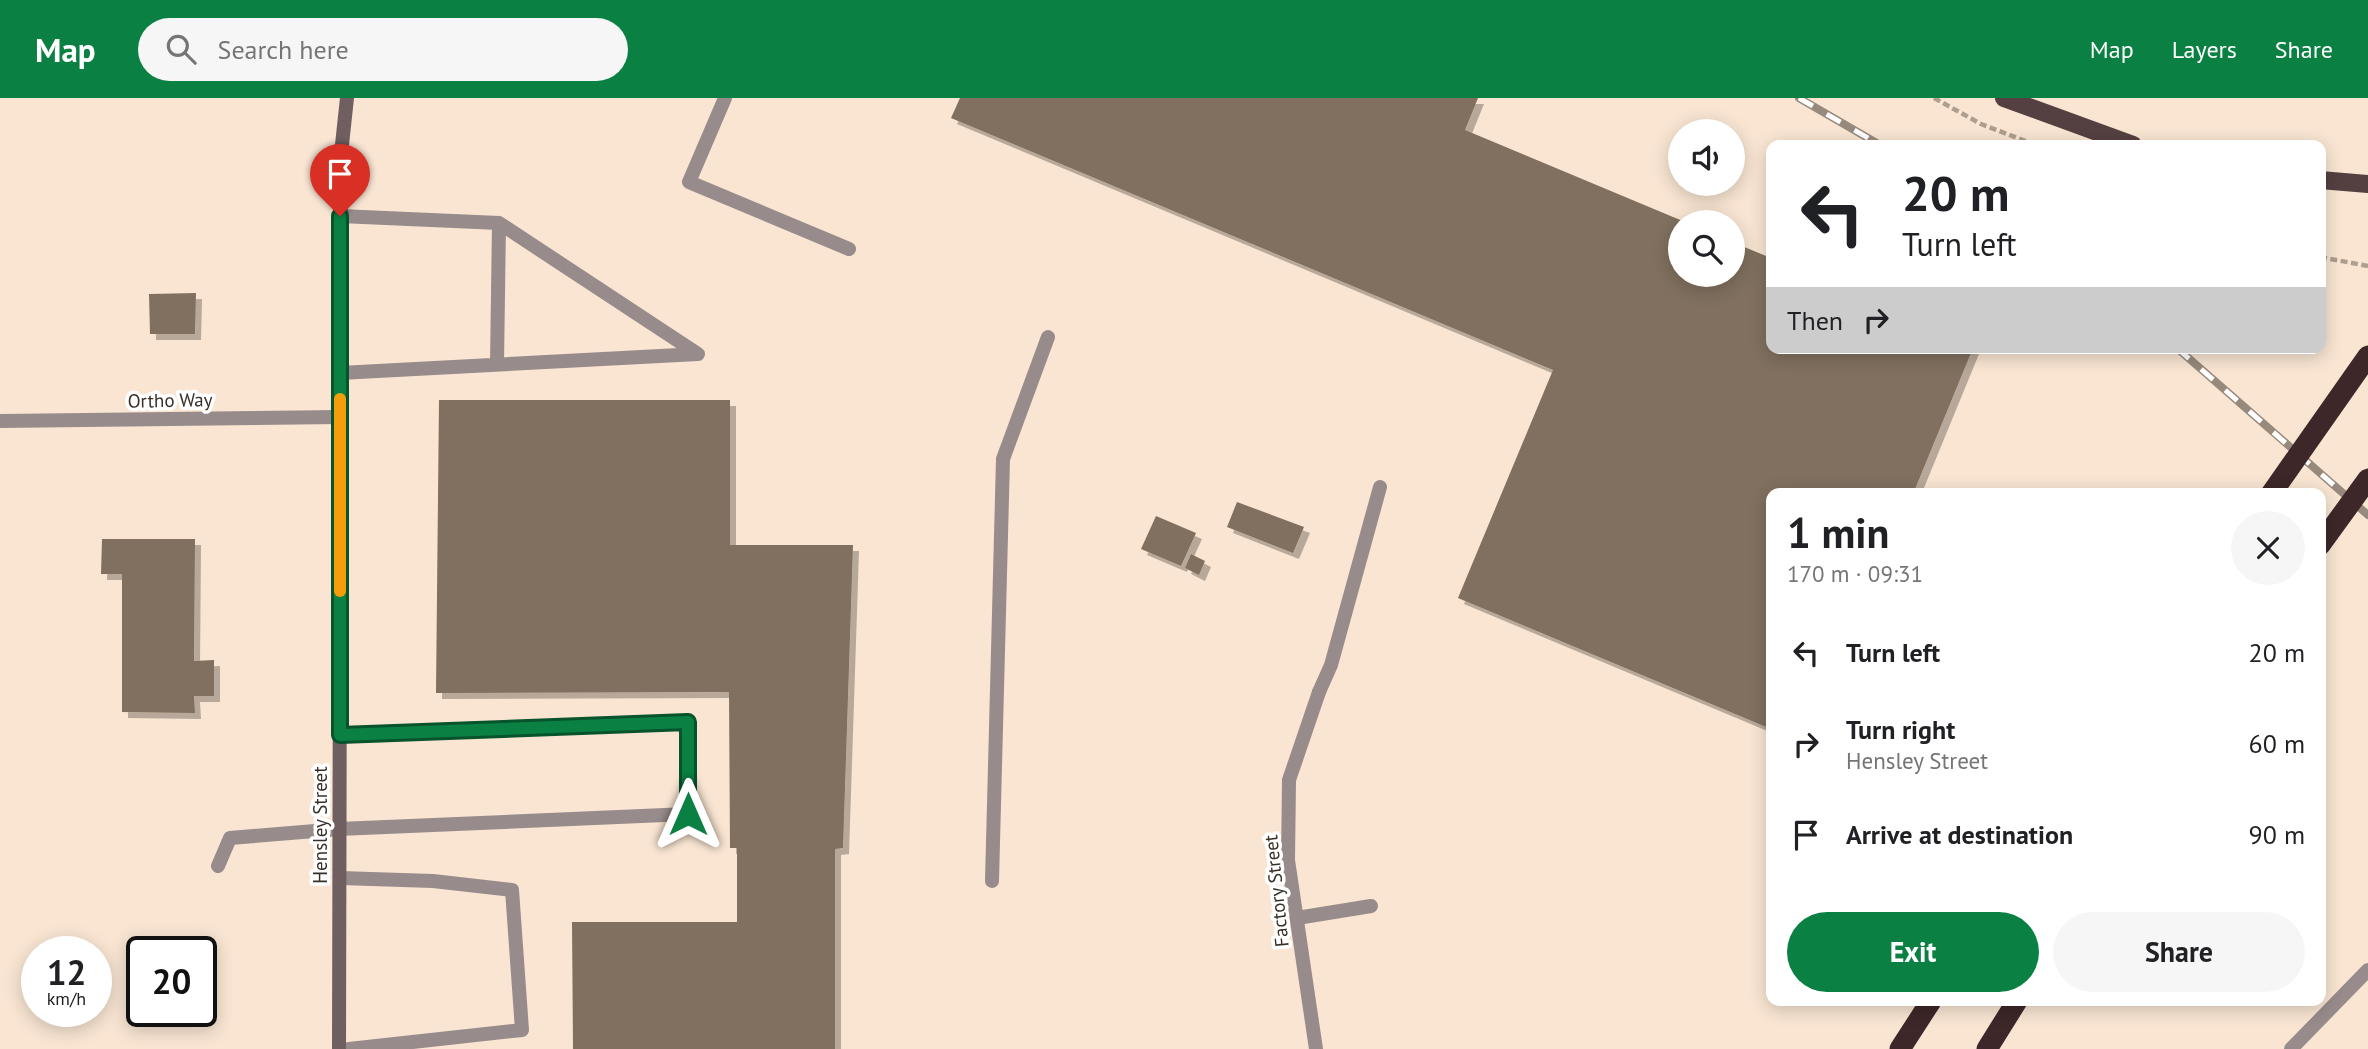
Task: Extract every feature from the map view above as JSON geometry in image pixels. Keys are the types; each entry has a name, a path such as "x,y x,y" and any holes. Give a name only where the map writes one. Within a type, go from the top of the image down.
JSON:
{"highway":[{"path":"2275,488 2368,356"},
{"path":"2326,537 2368,480"},
{"path":"1900,1049 1928,1006"},
{"path":"1987,1049 2014,1006"}],"main road":[{"path":"2004,98 2119,140"},
{"path":"2326,180 2368,184"}],"street":[{"name":"Hensley Street","path":"339,1049 340,216 341,154 348,98"},
{"path":"725,98 689,181 849,249"},
{"path":"340,216 499,223 698,354 340,373"},
{"path":"497,364 499,223"},
{"path":"992,881 1003,459 1048,337"},
{"name":"Ortho Way","path":"0,421 340,417"},
{"name":"Factory Street","path":"1316,1049 1289,860 1289,780 1331,665 1380,487"},
{"path":"218,866 230,838 339,829 688,814 688,722 340,735"},
{"path":"340,878 433,881 512,890 522,1030 349,1049"},
{"path":"1297,918 1371,906"},
{"path":"2291,1049 2368,970"}],"path":[{"path":"2326,258 2368,266"}],"building":[{"path":"960,98 1478,98 1465,130 1668,215 1668,287 1745,287 1745,247 1766,256 1766,354 1971,354 1915,488 1766,488 1766,727 1458,598 1553,370 951,118"},
{"path":"196,293 195,334 150,334 149,294"},
{"path":"439,400 730,400 730,545 853,545 843,848 835,849 835,1049 573,1049 572,922 737,922 737,848 730,848 729,692 436,693"},
{"path":"1237,502 1304,527 1293,553 1227,527"},
{"path":"1156,516 1196,533 1181,566 1141,549"},
{"path":"102,539 195,539 194,661 214,660 214,696 194,696 195,713 122,712 122,574 101,574"},
{"path":"1191,554 1205,561 1199,575 1185,568"}],"railway":[{"path":"1799,98 1871,140"},
{"path":"2184,354 2368,515"}],"slow traffic":[{"path":"340,399 340,591"}],"route":[{"path":"340,216 340,735 688,722 688,814"}]}
